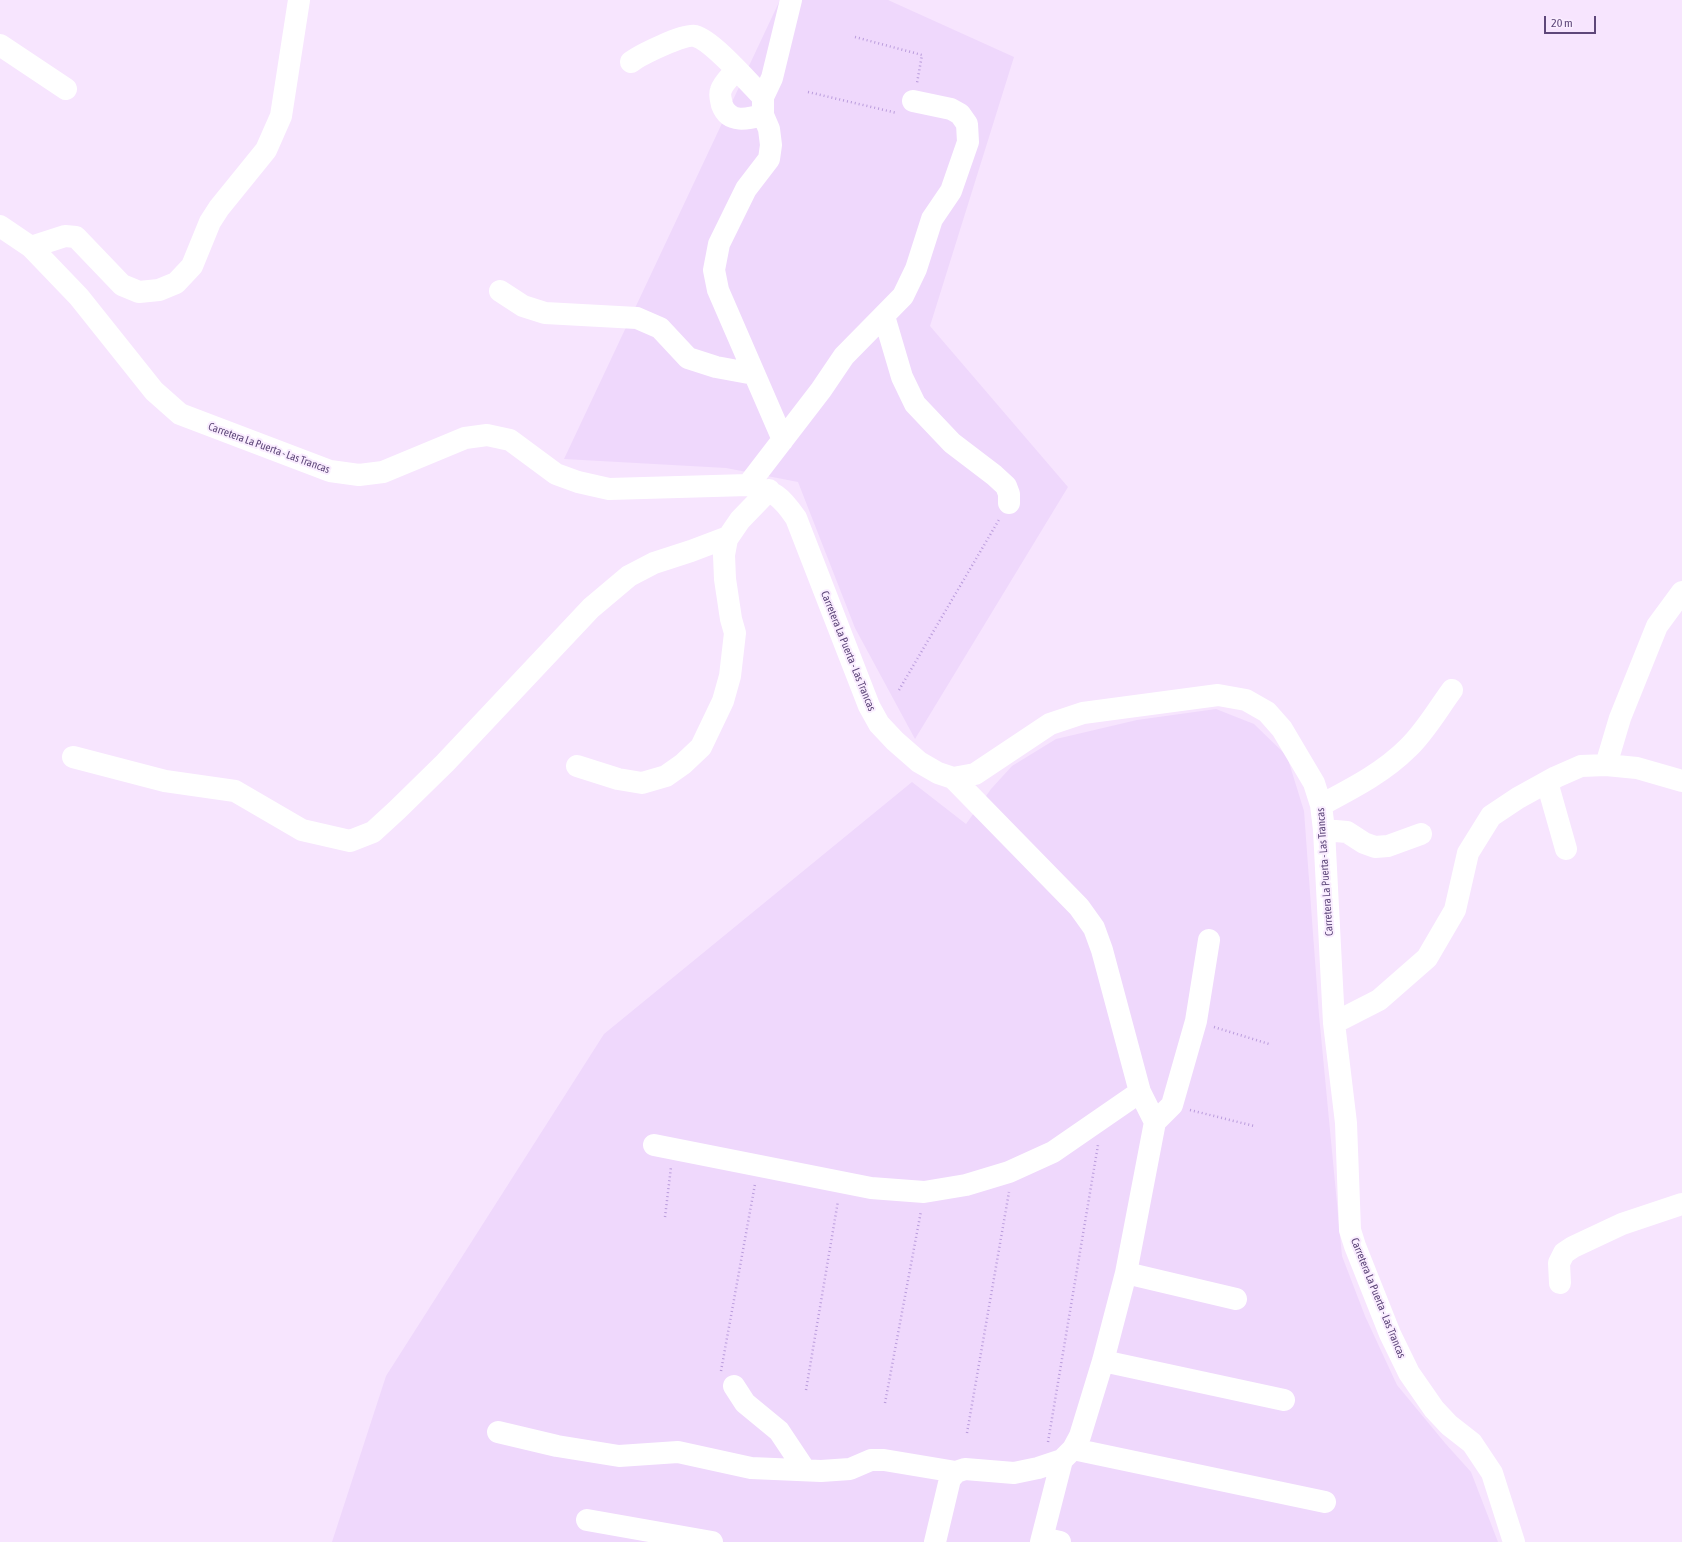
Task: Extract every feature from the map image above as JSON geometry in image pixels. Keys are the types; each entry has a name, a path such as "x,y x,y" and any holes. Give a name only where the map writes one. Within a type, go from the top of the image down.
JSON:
{"street":[{"path":"31,247 65,236 76,237 122,285 139,292 159,290 176,283 192,266 210,222 219,208 266,150 281,116 299,0"},
{"path":"736,70 721,89 720,97 724,110 733,118 740,119 763,106 772,78 791,0"},
{"path":"631,62 654,48 688,36 695,36 713,47 736,70 763,106 772,146 769,159 746,189 719,244 714,270 718,290 783,440"},
{"path":"0,45 66,88"},
{"path":"577,766 618,779 642,783 666,776 683,764 701,748 723,701 730,676 735,633 731,619 724,555 728,537 740,520 783,440 821,390 844,356 903,296 916,269 932,219 951,191 968,142 966,124 960,114 951,109 913,101"},
{"name":"Carretera La Puerta - Las Trancas","path":"0,226 31,247 78,297 154,392 180,414 330,471 359,475 383,472 465,438 487,435 510,440 556,474 578,482 609,489 758,488 783,500 796,518 869,706 879,724 895,741 919,762 938,773 953,778 975,774 1050,724 1083,713 1218,695 1246,700 1267,712 1282,729 1314,783 1321,805 1324,830 1334,1023 1346,1123 1350,1230 1390,1334 1409,1373 1434,1409 1449,1425 1472,1442 1492,1474 1514,1542"},
{"path":"500,292 523,306 545,313 637,318 660,328 688,358 716,367 754,374"},
{"path":"884,316 902,378 915,404 952,443 1006,486 1009,494 1009,503"},
{"path":"73,756 165,781 235,790 302,830 350,841 373,832 398,810 445,763 591,608 629,576 654,562 692,551 728,537"},
{"path":"1606,765 1620,718 1657,626 1682,592"},
{"path":"1321,805 1357,785 1393,762 1409,747 1452,690"},
{"path":"1334,1023 1379,1000 1427,958 1455,910 1468,853 1491,816 1518,798 1581,766 1606,765 1637,768 1682,781"},
{"path":"953,778 1079,907 1094,928 1102,950 1140,1092 1155,1122"},
{"path":"1547,782 1566,849"},
{"path":"1324,830 1346,832 1364,843 1375,847 1388,846 1421,834"},
{"path":"1048,1541 1067,1454 1080,1436 1103,1361 1126,1273 1155,1122 1172,1105 1196,1021 1209,940"},
{"path":"664,1147 841,1183 871,1188 924,1192 966,1185 1013,1170 1053,1152 1140,1092"},
{"path":"1560,1283 1559,1263 1564,1253 1573,1247 1622,1224 1682,1204"},
{"path":"1126,1273 1236,1299"},
{"path":"1103,1361 1284,1400"},
{"path":"727,1378 745,1403 779,1431 805,1470"},
{"path":"498,1432 557,1446 619,1456 678,1452 751,1468 820,1471 850,1469 871,1460 884,1460 956,1472 965,1469 1014,1473 1038,1468 1067,1454 1325,1502"},
{"path":"935,1542 950,1479 956,1472"},
{"path":"587,1520 712,1542"}],"path":[{"path":"808,92 911,116 922,55 855,37"},
{"path":"899,690 1009,503"},
{"path":"1196,1021 1269,1044"},
{"path":"1172,1105 1254,1126"},
{"path":"1048,1442 1102,1119"},
{"path":"664,1147 665,1217"},
{"path":"727,1378 759,1166"},
{"path":"967,1433 1013,1170"},
{"path":"806,1390 841,1183"},
{"path":"885,1404 924,1192"}],"shaded area":[{"path":"780,0 888,0 1014,57 930,326 1068,487 915,739 855,628 798,482 726,468 564,459"},
{"path":"1216,709 1254,724 1287,756 1304,811 1319,1015 1342,1256 1365,1316 1397,1385 1471,1472 1498,1542 332,1542 386,1376 604,1034 912,782 966,824 991,789 1012,766 1056,739 1137,720"}]}
